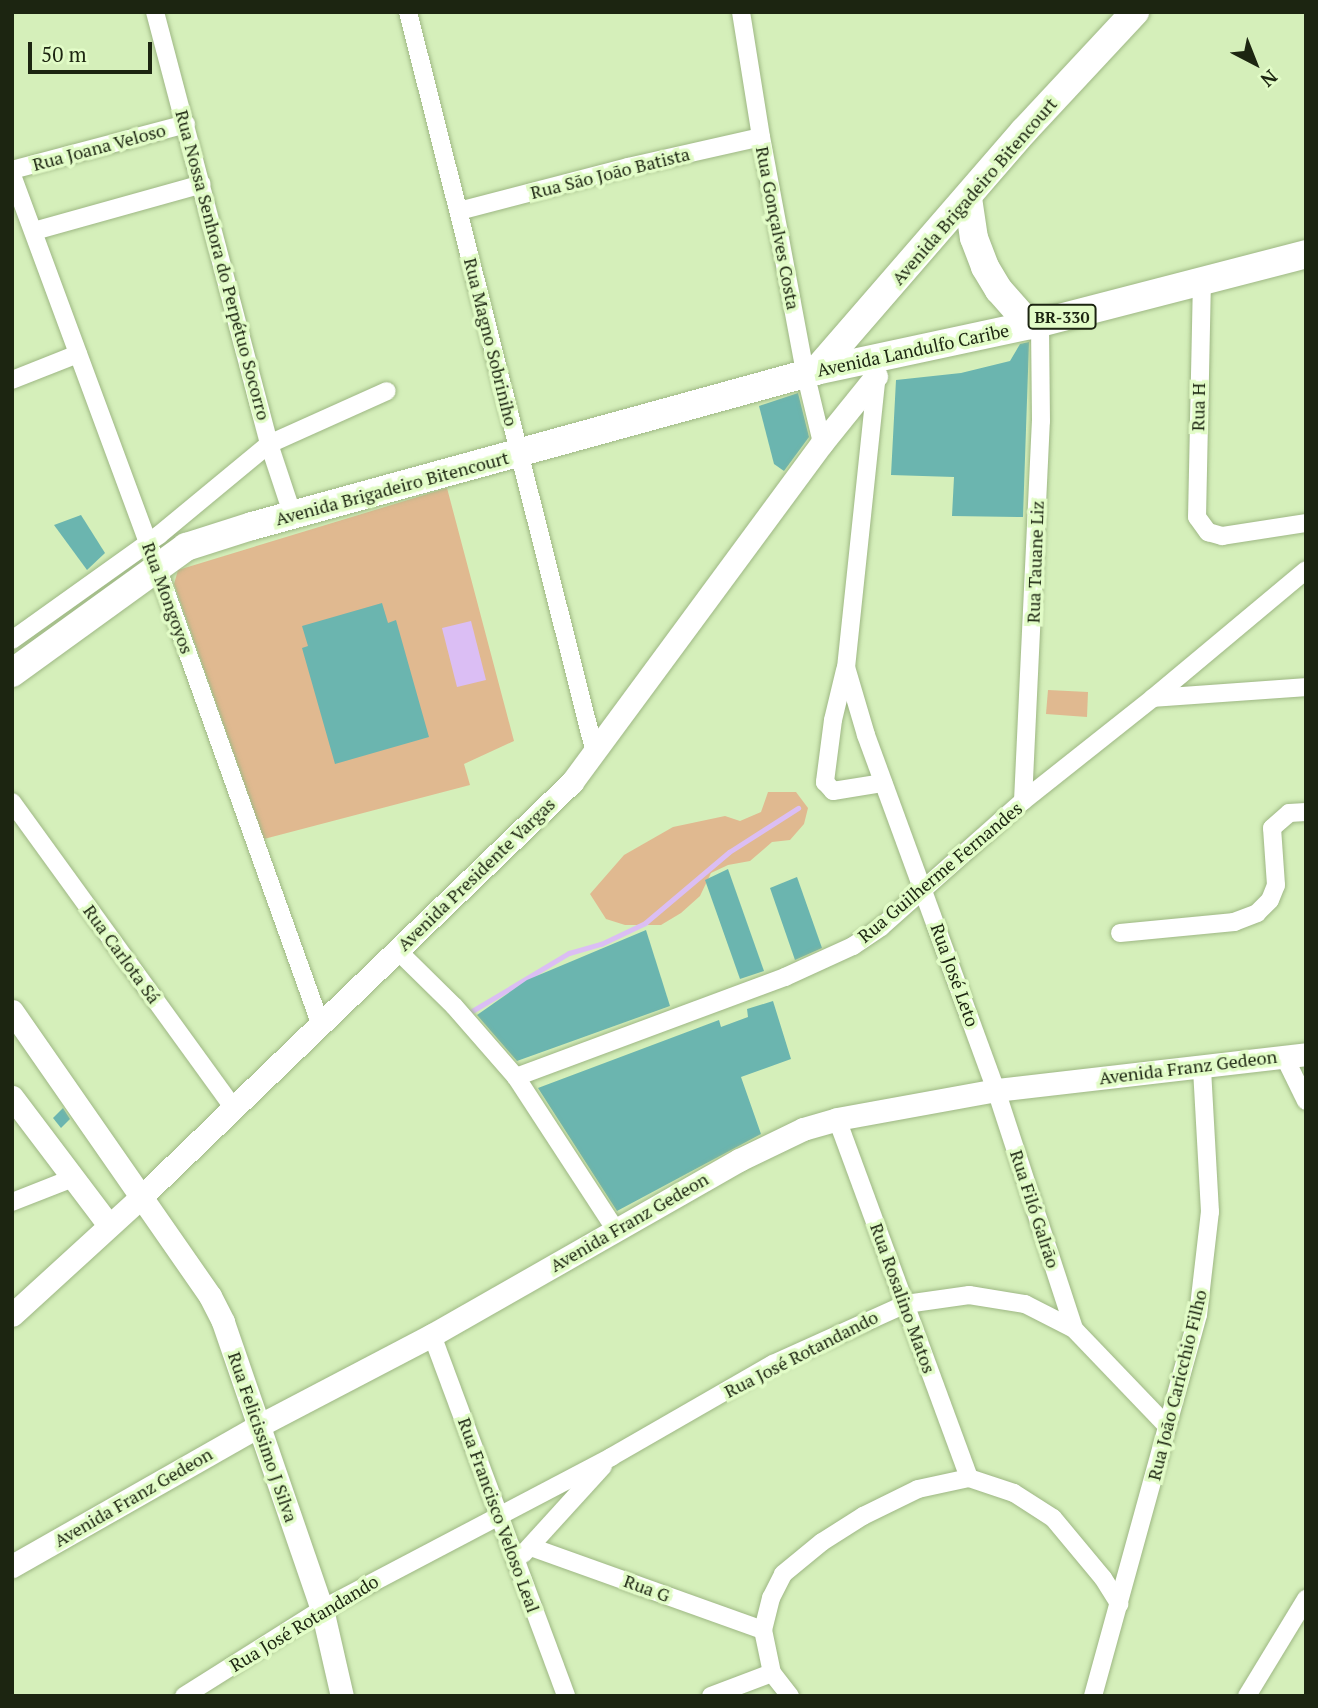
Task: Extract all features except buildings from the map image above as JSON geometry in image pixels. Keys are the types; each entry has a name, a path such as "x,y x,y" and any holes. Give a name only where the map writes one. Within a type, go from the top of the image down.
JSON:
{"main road":[{"name":"Avenida Brigadeiro Bitencourt","path":"12,673 153,554 811,372 968,198 1024,131 1135,12"},
{"path":"968,198 974,238 985,267 999,290 1035,324"},
{"name":"Avenida Landulfo Caribe","path":"811,372 878,366 1202,279 1306,254"}],"street":[{"name":"Rua Nossa Senhora do Perpétuo Socorro","path":"155,12 269,444 293,516"},
{"name":"Rua Magno Sobriniho","path":"408,12 596,753"},
{"name":"Rua Gonçalves Costa","path":"741,12 761,137 811,372 821,443"},
{"name":"Rua Joana Veloso","path":"12,172 186,124"},
{"name":"Rua São João Batista","path":"459,211 628,167 761,137"},
{"name":"Rua Mongoyos","path":"12,172 19,214 34,231 153,554 320,1023"},
{"path":"34,231 202,184"},
{"name":"Rua H","path":"1202,279 1197,517 1208,532 1222,536 1306,523"},
{"name":"Rua Tauane Liz","path":"1023,801 1041,421 1035,324"},
{"path":"12,380 78,354"},
{"name":"Avenida Presidente Vargas","path":"12,1315 108,1224 140,1198 232,1106 541,813 596,753 878,366"},
{"name":"Rua José Leto","path":"878,366 846,667 833,720 825,782 833,791 884,783"},
{"path":"12,640 153,554 269,444 387,391"},
{"name":"Rua Guilherme Fernandes","path":"516,1077 785,977 853,946 881,927 1023,801 1153,698 1306,570"},
{"name":"Rua José Leto","path":"846,667 866,735 996,1090"},
{"path":"1153,698 1306,687"},
{"name":"Rua Carlota Sá","path":"12,802 232,1106"},
{"path":"1120,933 1234,922 1257,913 1270,900 1276,885 1272,828 1289,813 1306,812"},
{"path":"397,950 454,1006 516,1077 615,1229"},
{"name":"Rua Felicissimo J Silva","path":"12,1011 210,1296 223,1322 322,1609 342,1696"},
{"path":"1295,1055 1306,1101"},
{"name":"Avenida Franz Gedeon","path":"12,1566 260,1425 432,1335 739,1160 803,1129 837,1119 996,1090 1295,1055"},
{"name":"Rua João Caricchio Filho","path":"1093,1696 1198,1315 1206,1266 1210,1212 1202,1067"},
{"name":"Rua Filó Galrão","path":"996,1090 1074,1329"},
{"path":"12,1097 108,1224"},
{"name":"Rua Rosalino Matos","path":"837,1119 969,1478"},
{"path":"12,1202 73,1178"},
{"name":"Rua José Rotandando","path":"184,1696 322,1609 611,1457 773,1364 906,1304 969,1295 1025,1304 1074,1329 1167,1426"},
{"name":"Rua Francisco Veloso Leal","path":"432,1335 566,1696"},
{"name":"Rua José Rotandando","path":"515,1560 531,1547 611,1457"},
{"path":"765,1696 786,1692 772,1673 763,1630 771,1598 783,1574 822,1542 863,1516 918,1489 969,1478 1014,1493 1053,1518 1103,1578 1119,1604"},
{"name":"Rua G","path":"531,1547 763,1630"},
{"path":"1247,1696 1306,1599"},
{"path":"711,1696 772,1673"}],"shaded area":[{"path":"447,488 514,741 464,764 470,785 264,839 174,584 178,570"},
{"path":"471,621 486,680 457,687 442,628"},
{"path":"1048,690 1088,692 1087,717 1046,714"},
{"path":"768,792 796,792 808,808 804,824 790,840 772,842 750,861 728,865 711,873 700,896 681,913 661,925 625,925 606,919 590,894 624,855 673,827 725,816 740,821 761,812"}],"waterway":[{"path":"472,1011 569,953 601,944 645,923 729,852 798,808"}]}
